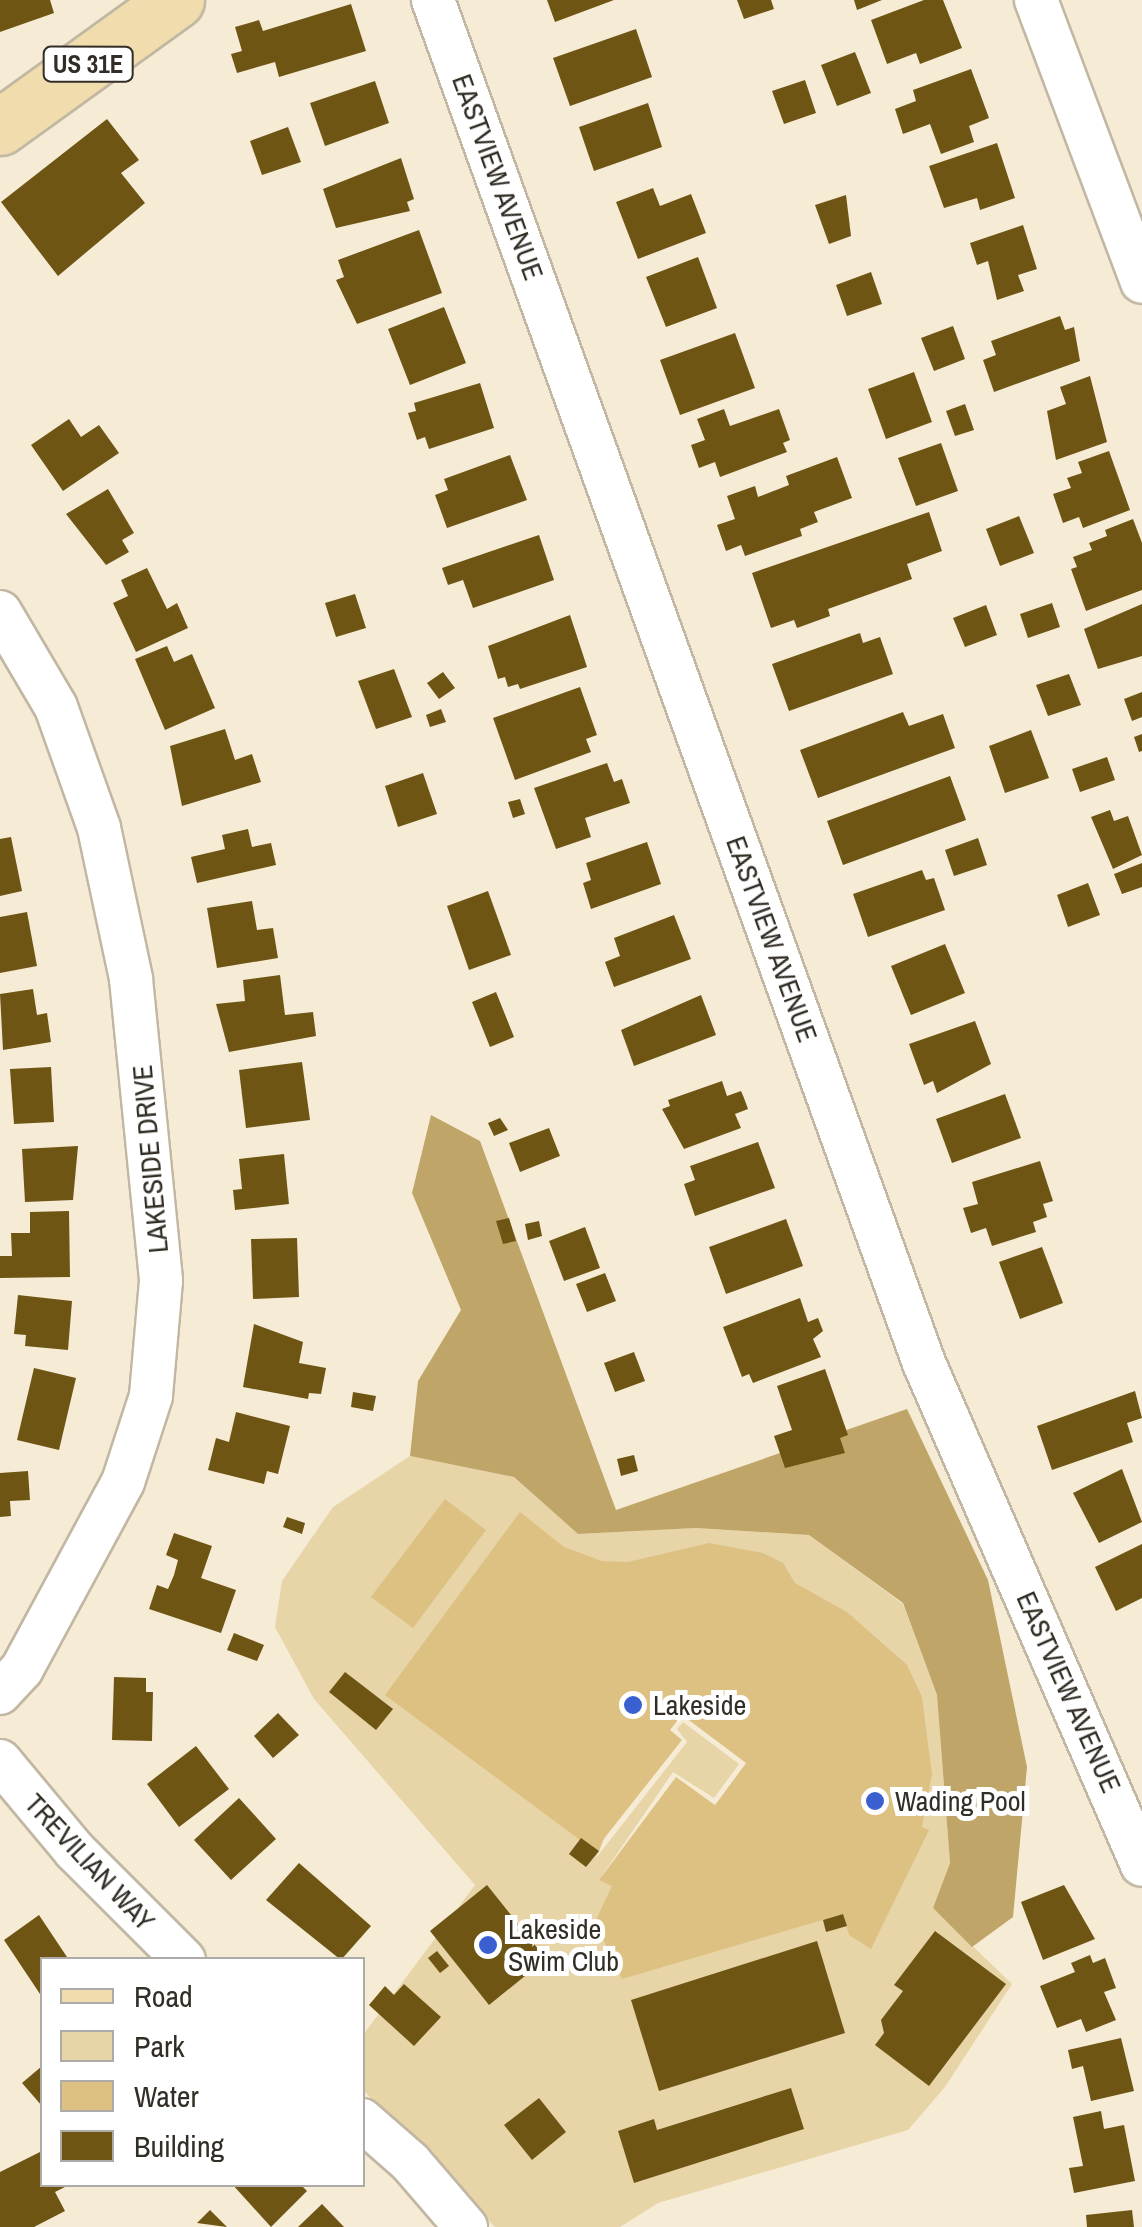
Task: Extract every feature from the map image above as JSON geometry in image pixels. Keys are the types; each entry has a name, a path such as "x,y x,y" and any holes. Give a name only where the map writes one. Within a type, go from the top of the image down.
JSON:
{"main road":[{"name":"US 31E","path":"0,127 176,0"}],"street":[{"name":"EASTVIEW AVENUE","path":"433,0 924,1363 1142,1866"},
{"path":"1036,0 1142,282"},
{"name":"LAKESIDE DRIVE","path":"0,612 56,707 99,828 131,979 161,1282 150,1396 123,1482 22,1669 0,1693"},
{"name":"TREVILIAN WAY","path":"0,1761 75,1851 181,1957"},
{"path":"365,2123 410,2162 466,2227"}],"green space":[{"path":"410,1456 514,1477 578,1534 696,1528 809,1535 903,1604 937,1695 950,1863 933,1908 1012,1984 945,2087 908,2130 658,2203 620,2227 495,2227 365,2092 365,2032 475,1885 314,1699 275,1627 282,1581 333,1507"}],"shaded area":[{"path":"431,1115 480,1141 616,1510 907,1409 988,1580 1027,1767 1013,1917 972,1947 933,1908 950,1863 937,1695 903,1603 809,1535 696,1528 578,1534 514,1477 410,1456 418,1381 461,1310 412,1193"}],"water":[{"path":"445,1499 486,1530 413,1628 371,1597"},
{"name":"Lakeside","path":"520,1512 564,1547 602,1561 628,1562 709,1543 763,1553 783,1563 795,1583 847,1612 907,1665 922,1697 932,1774 922,1827 929,1830 871,1949 849,1935 843,1914 622,1979 595,1922 612,1886 599,1880 676,1776 715,1805 746,1763 681,1715 671,1730 683,1739 604,1838 599,1854 385,1695"}],"pier":[{"path":"682,1715 746,1763 715,1805 676,1777 599,1880 673,1772 714,1798 739,1764 683,1722 677,1729 687,1742 596,1858 604,1839 682,1740 670,1730"}],"building":[{"path":"0,0 50,0 54,13 0,32"},
{"path":"547,0 614,0 555,22"},
{"path":"737,0 771,0 774,9 744,19"},
{"path":"854,0 882,0 857,10"},
{"path":"924,0 943,0 962,48 920,64 916,53 887,64 871,20"},
{"path":"351,4 366,51 279,77 275,62 237,73 231,54 242,51 235,27 259,20 263,31"},
{"path":"636,29 652,77 570,106 553,58"},
{"path":"855,52 871,93 837,106 821,65"},
{"path":"971,69 989,118 969,126 974,142 941,154 930,124 903,134 895,109 916,101 913,90"},
{"path":"805,80 816,113 784,124 772,91"},
{"path":"375,81 389,123 325,146 310,103"},
{"path":"648,103 662,147 594,171 579,127"},
{"path":"107,119 139,160 121,173 145,203 58,276 1,202"},
{"path":"288,127 301,162 262,175 250,141"},
{"path":"997,143 1015,198 980,210 977,198 944,208 929,166"},
{"path":"401,158 414,199 407,202 410,211 336,228 323,189"},
{"path":"653,188 660,206 691,194 706,233 638,259 616,202"},
{"path":"846,195 851,236 829,244 815,205"},
{"path":"1023,225 1037,269 1018,275 1024,291 997,300 988,261 977,265 970,243"},
{"path":"419,230 442,293 357,324 336,280 344,277 338,260"},
{"path":"698,257 717,308 666,327 646,277"},
{"path":"871,272 882,304 847,316 836,285"},
{"path":"444,307 466,363 410,385 388,329"},
{"path":"1060,316 1065,330 1074,327 1080,361 994,392 983,360 996,355 991,341"},
{"path":"953,326 965,359 934,371 921,338"},
{"path":"735,333 755,388 680,415 660,360"},
{"path":"914,372 932,422 886,439 868,389"},
{"path":"1090,376 1107,442 1056,460 1047,411 1066,404 1060,387"},
{"path":"480,383 494,428 429,449 425,437 417,440 408,413 416,411 414,403"},
{"path":"965,404 974,430 955,436 946,411"},
{"path":"724,409 730,426 779,409 790,440 783,443 787,452 720,477 715,462 699,468 691,445 705,440 697,419"},
{"path":"69,419 81,437 99,425 119,453 63,491 31,445"},
{"path":"941,443 958,491 916,506 898,458"},
{"path":"1109,451 1130,510 1083,528 1079,517 1063,523 1053,494 1071,488 1067,478 1082,473 1078,462"},
{"path":"510,455 527,500 447,528 435,495 448,490 444,479"},
{"path":"837,457 852,498 814,512 818,522 800,529 802,536 745,556 741,545 726,551 717,525 735,519 727,496 755,486 758,497 789,485 786,476"},
{"path":"108,489 134,533 122,540 129,552 106,565 66,514"},
{"path":"929,512 942,551 907,564 912,579 828,609 830,616 797,628 794,620 771,628 752,573"},
{"path":"1019,516 1034,553 1000,566 986,529"},
{"path":"1133,519 1142,543 1142,590 1086,611 1071,569 1077,567 1073,557 1092,550 1089,543 1107,536 1105,530"},
{"path":"539,535 554,580 473,608 463,580 448,585 442,568"},
{"path":"147,568 167,609 177,603 188,628 136,652 113,603 128,596 121,580"},
{"path":"355,594 366,628 336,637 325,603"},
{"path":"1052,603 1060,627 1028,638 1020,614"},
{"path":"1142,604 1142,656 1098,669 1084,629"},
{"path":"986,605 997,635 965,647 953,618"},
{"path":"570,615 587,667 520,689 518,684 508,687 505,677 498,679 488,646"},
{"path":"860,633 863,643 880,637 893,674 789,711 772,664"},
{"path":"167,646 174,662 192,654 215,708 165,730 135,659"},
{"path":"394,669 412,717 376,729 358,681"},
{"path":"443,672 455,688 439,699 427,683"},
{"path":"1069,674 1081,705 1048,716 1036,685"},
{"path":"580,687 597,735 586,739 591,752 515,780 493,718"},
{"path":"1142,692 1142,717 1132,721 1124,699"},
{"path":"441,709 446,722 430,727 426,715"},
{"path":"903,712 909,726 943,714 955,748 818,798 800,750"},
{"path":"225,729 235,760 252,754 261,782 182,806 170,746"},
{"path":"1031,730 1049,778 1005,793 989,746"},
{"path":"1142,734 1142,751 1139,752 1134,737"},
{"path":"1107,757 1115,780 1080,792 1072,769"},
{"path":"607,763 614,782 622,779 630,803 585,818 591,837 556,849 534,788"},
{"path":"423,773 437,814 398,827 385,786"},
{"path":"950,776 966,820 843,865 827,821"},
{"path":"520,799 525,814 513,818 508,802"},
{"path":"1110,810 1114,821 1128,816 1142,855 1113,869 1091,817"},
{"path":"248,829 252,847 271,843 276,865 197,883 191,857 225,849 222,835"},
{"path":"11,837 22,891 0,896 0,839"},
{"path":"978,838 987,865 954,876 945,850"},
{"path":"647,842 661,884 591,909 583,883 591,880 586,863"},
{"path":"1142,863 1142,887 1122,894 1114,874"},
{"path":"922,870 926,880 934,878 945,910 868,937 853,894"},
{"path":"1088,883 1100,915 1068,927 1057,895"},
{"path":"488,891 511,955 469,970 447,906"},
{"path":"252,901 257,930 273,928 278,958 217,968 207,908"},
{"path":"27,912 37,966 0,973 0,917"},
{"path":"674,915 691,959 614,987 605,962 620,956 614,938"},
{"path":"945,944 965,993 911,1015 891,966"},
{"path":"280,975 285,1015 313,1012 316,1036 229,1052 216,1004 245,1001 243,980"},
{"path":"33,989 37,1015 47,1013 51,1042 3,1050 0,994"},
{"path":"496,992 514,1037 490,1047 472,1002"},
{"path":"701,995 716,1035 634,1066 621,1030"},
{"path":"975,1021 991,1064 937,1093 933,1081 924,1085 909,1044"},
{"path":"302,1062 310,1120 246,1128 239,1070"},
{"path":"51,1067 54,1122 14,1124 10,1069"},
{"path":"722,1081 727,1096 741,1091 744,1098 748,1109 735,1114 741,1128 684,1149 662,1109 670,1106 668,1100"},
{"path":"1005,1094 1021,1138 952,1163 936,1119"},
{"path":"500,1118 508,1130 494,1136 488,1123"},
{"path":"549,1128 560,1156 520,1172 509,1143"},
{"path":"758,1142 775,1188 695,1216 684,1184 695,1180 690,1166"},
{"path":"78,1146 73,1200 25,1202 22,1149"},
{"path":"284,1154 289,1204 235,1210 233,1190 242,1189 239,1159"},
{"path":"1040,1161 1053,1201 1043,1204 1047,1217 1033,1222 1036,1232 992,1246 986,1228 971,1233 963,1208 978,1204 972,1182"},
{"path":"69,1211 70,1277 0,1278 0,1256 12,1256 11,1233 30,1233 30,1212"},
{"path":"509,1218 516,1241 503,1244 496,1221"},
{"path":"786,1219 803,1266 726,1294 709,1247"},
{"path":"539,1221 542,1236 528,1240 525,1224"},
{"path":"585,1227 600,1268 564,1281 549,1241"},
{"path":"297,1238 299,1297 253,1299 251,1239"},
{"path":"1042,1247 1063,1303 1020,1319 999,1262"},
{"path":"605,1273 616,1301 587,1312 576,1284"},
{"path":"18,1295 72,1301 68,1350 25,1346 26,1335 14,1334"},
{"path":"800,1298 808,1322 818,1318 823,1331 813,1339 821,1357 753,1383 749,1374 742,1377 723,1327"},
{"path":"254,1324 303,1342 299,1363 326,1368 321,1394 309,1393 308,1399 243,1387"},
{"path":"634,1352 645,1381 615,1392 604,1363"},
{"path":"34,1368 76,1378 59,1450 17,1440"},
{"path":"825,1369 848,1435 840,1438 845,1453 785,1468 774,1436 792,1430 777,1386"},
{"path":"1135,1391 1142,1418 1127,1423 1133,1442 1052,1470 1037,1426"},
{"path":"353,1392 376,1396 373,1411 351,1407"},
{"path":"236,1412 290,1426 278,1474 267,1471 264,1484 208,1470 216,1438 229,1442"},
{"path":"634,1455 638,1471 621,1476 617,1459"},
{"path":"1122,1469 1142,1522 1099,1543 1073,1493"},
{"path":"28,1471 30,1500 10,1501 11,1516 0,1517 0,1473"},
{"path":"287,1517 305,1523 302,1534 283,1527"},
{"path":"174,1533 212,1546 201,1578 236,1590 221,1633 149,1609 157,1585 168,1589 174,1575 178,1560 166,1555"},
{"path":"1142,1544 1142,1598 1116,1611 1095,1567"},
{"path":"234,1633 264,1645 257,1661 227,1650"},
{"path":"345,1672 393,1709 376,1730 329,1692"},
{"path":"114,1677 146,1678 146,1692 153,1692 152,1741 112,1740"},
{"path":"278,1713 299,1735 273,1758 254,1736"},
{"path":"196,1746 229,1789 179,1827 147,1784"},
{"path":"239,1798 276,1839 231,1880 194,1840"},
{"path":"581,1838 599,1851 586,1867 569,1854"},
{"path":"299,1863 371,1926 344,1957 337,1957 266,1900"},
{"name":"Lakeside Swim Club","path":"487,1885 546,1959 489,2005 430,1931"},
{"path":"1064,1885 1095,1939 1043,1960 1021,1902"},
{"path":"843,1914 847,1926 826,1932 823,1920"},
{"path":"39,1915 67,1957 40,1957 40,1994 4,1940"},
{"path":"935,1931 1006,1984 929,2086 875,2045 884,2033 881,2020 903,1991 894,1985"},
{"path":"817,1941 845,2033 659,2091 631,2000"},
{"path":"437,1951 449,1966 440,1973 428,1958"},
{"path":"1090,1955 1093,1963 1105,1958 1116,1988 1104,1992 1116,2020 1086,2032 1081,2019 1057,2028 1040,1986 1075,1972 1071,1963"},
{"path":"404,1984 441,2017 414,2046 369,2005 385,1986 394,1995"},
{"path":"1121,2038 1134,2091 1091,2101 1083,2066 1072,2069 1068,2050"},
{"path":"40,2068 40,2104 22,2083"},
{"path":"791,2088 804,2129 634,2183 618,2131 654,2119 657,2130"},
{"path":"539,2098 566,2132 532,2160 504,2125"},
{"path":"1101,2111 1104,2129 1124,2125 1135,2181 1074,2193 1069,2168 1083,2166 1073,2117"},
{"path":"40,2152 40,2187 65,2187 55,2192 65,2211 34,2227 0,2227 0,2172"},
{"path":"235,2187 303,2187 307,2191 271,2227"},
{"path":"322,2204 344,2227 298,2227"},
{"path":"210,2210 227,2227 197,2223"},
{"path":"1132,2210 1134,2227 1087,2227 1086,2215"}],"place":[{"name":"Lakeside","path":"633,1705"},
{"name":"Wading Pool","path":"875,1801"},
{"name":"Lakeside Swim Club","path":"488,1945"}]}
